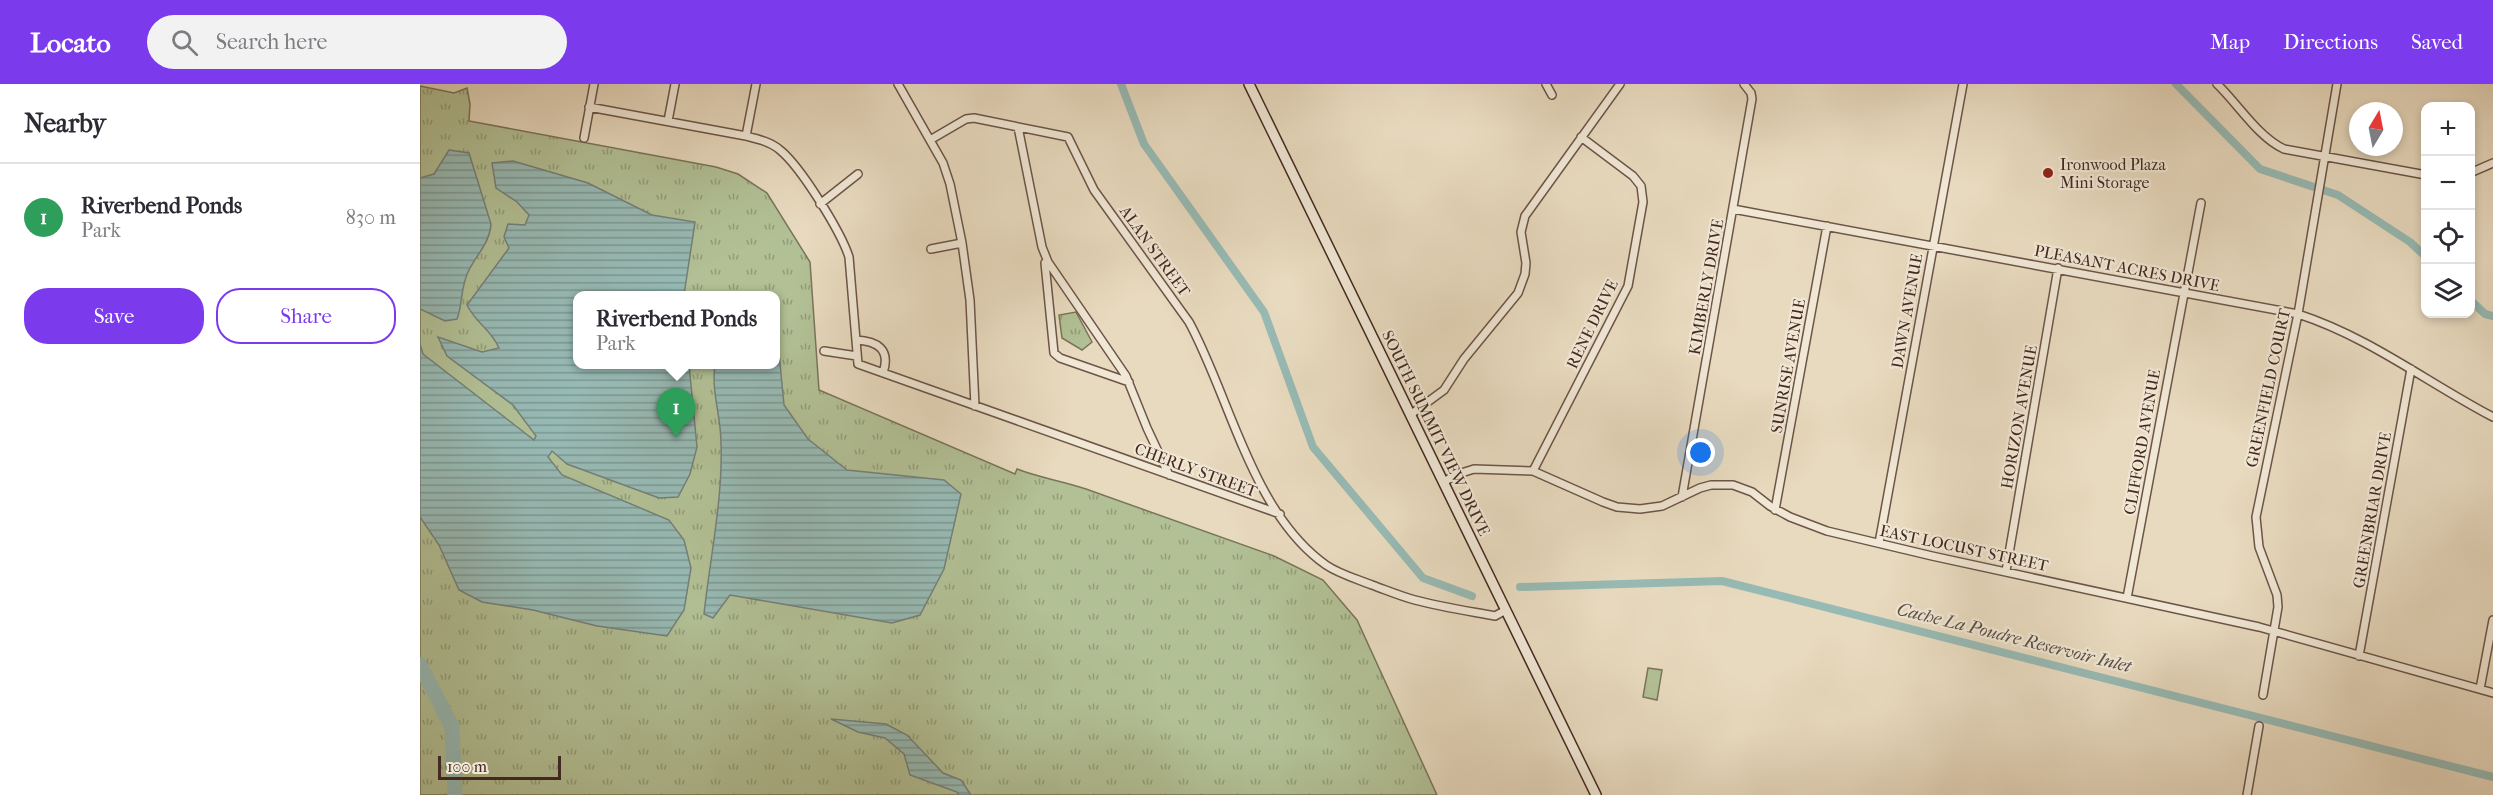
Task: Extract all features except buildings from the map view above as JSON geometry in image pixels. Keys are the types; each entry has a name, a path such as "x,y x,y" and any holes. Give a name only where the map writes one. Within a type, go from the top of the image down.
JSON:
{"street":[{"path":"584,138 594,84"},
{"path":"668,121 675,84"},
{"path":"746,136 756,84"},
{"path":"898,84 943,163 950,184 962,243 970,300 975,406"},
{"name":"SOUTH SUMMIT VIEW DRIVE","path":"1250,84 1596,795"},
{"path":"1546,84 1552,95"},
{"path":"1410,415 1444,390 1464,359 1518,293 1525,274 1526,263 1521,232 1525,216 1620,84"},
{"name":"KIMBERLY DRIVE","path":"1682,497 1752,99 1744,84"},
{"name":"DAWN AVENUE","path":"1879,543 1962,84"},
{"path":"2217,84 2237,103 2264,136 2276,145 2325,157 2421,174"},
{"name":"GREENFIELD COURT","path":"2263,695 2278,607 2277,595 2259,547 2256,517 2298,314 2337,84"},
{"path":"589,107 746,136 765,141 781,150 799,173 844,242 849,257 858,360"},
{"name":"ALAN STREET","path":"930,140 966,119 974,118 1068,137 1094,190 1189,322 1199,340 1256,476 1280,514"},
{"path":"1018,127 1048,273 1054,353 1060,358 1128,382"},
{"name":"RENE DRIVE","path":"1533,471 1628,286 1643,202 1643,194 1637,179 1581,137"},
{"path":"2475,171 2493,163"},
{"path":"820,204 858,174"},
{"name":"CLIFFORD AVENUE","path":"2127,598 2201,203"},
{"name":"PLEASANT ACRES DRIVE","path":"1733,209 2298,314 2342,330 2493,417"},
{"name":"SUNRISE AVENUE","path":"1775,510 1827,226"},
{"path":"931,249 962,243"},
{"path":"1042,248 1056,275 1116,359 1169,475"},
{"name":"HORIZON AVENUE","path":"2006,571 2058,268"},
{"path":"856,340 874,343 883,351 886,364 883,373"},
{"name":"CHERLY STREET","path":"824,351 858,360 883,373 1280,514"},
{"name":"GREENBRIAR DRIVE","path":"2359,656 2412,369"},
{"name":"EAST LOCUST STREET","path":"1444,482 1455,475 1474,469 1533,471 1617,507 1650,509 1711,485 1733,485 1752,492 1775,510 1808,525 2274,632 2493,693"},
{"path":"1280,514 1306,548 1328,566 1357,579 1425,602 1495,616 1506,610"},
{"path":"2480,689 2493,620"},
{"path":"2247,795 2259,726"}],"green space":[{"path":"420,86 454,93 467,88 470,104 469,121 716,167 738,174 767,193 810,262 819,390 1015,474 1017,469 1086,489 1274,556 1323,580 1357,620 1437,795 420,795"},
{"path":"1076,312 1092,342 1082,350 1062,338 1059,315"},
{"path":"1648,668 1662,670 1657,700 1643,697"}],"water":[{"path":"449,150 469,153 491,224 485,243 465,279 457,319 445,321 420,309 420,178 434,174"},
{"path":"513,161 588,183 652,215 695,222 685,291 573,291 573,369 689,369 697,447 690,474 678,497 659,498 567,464 552,451 548,457 562,475 669,520 684,540 691,568 684,610 667,636 597,626 533,610 482,602 459,590 439,545 420,517 420,344 423,354 534,440 536,436 513,405 447,356 438,337 482,352 499,348 467,305 509,248 504,237 508,224 525,225 529,215 517,202 496,188 492,163"},
{"path":"780,364 784,405 808,439 847,470 944,480 961,494 944,569 920,615 892,623 730,595 713,618 704,614 718,507 721,464 721,433 715,369 780,369"},
{"path":"831,719 886,724 907,735 943,773 961,780 971,795 959,795 957,792 910,775 904,754 885,738 858,732"}],"waterway":[{"name":"Cache La Poudre Reservoir Inlet","path":"1121,84 1144,144 1264,312 1313,447 1423,578 1472,596"},
{"path":"2176,84 2260,169 2338,195 2410,242 2421,252"},
{"path":"2475,305 2485,314 2493,316"},
{"name":"Cache La Poudre Reservoir Inlet","path":"1520,587 1722,581 2493,777"},
{"path":"420,665 452,727 455,795"}],"place":[{"name":"Ironwood Plaza Mini Storage","path":"2048,173"},
{"name":"Riverbend Ponds","path":"676,438"}]}
